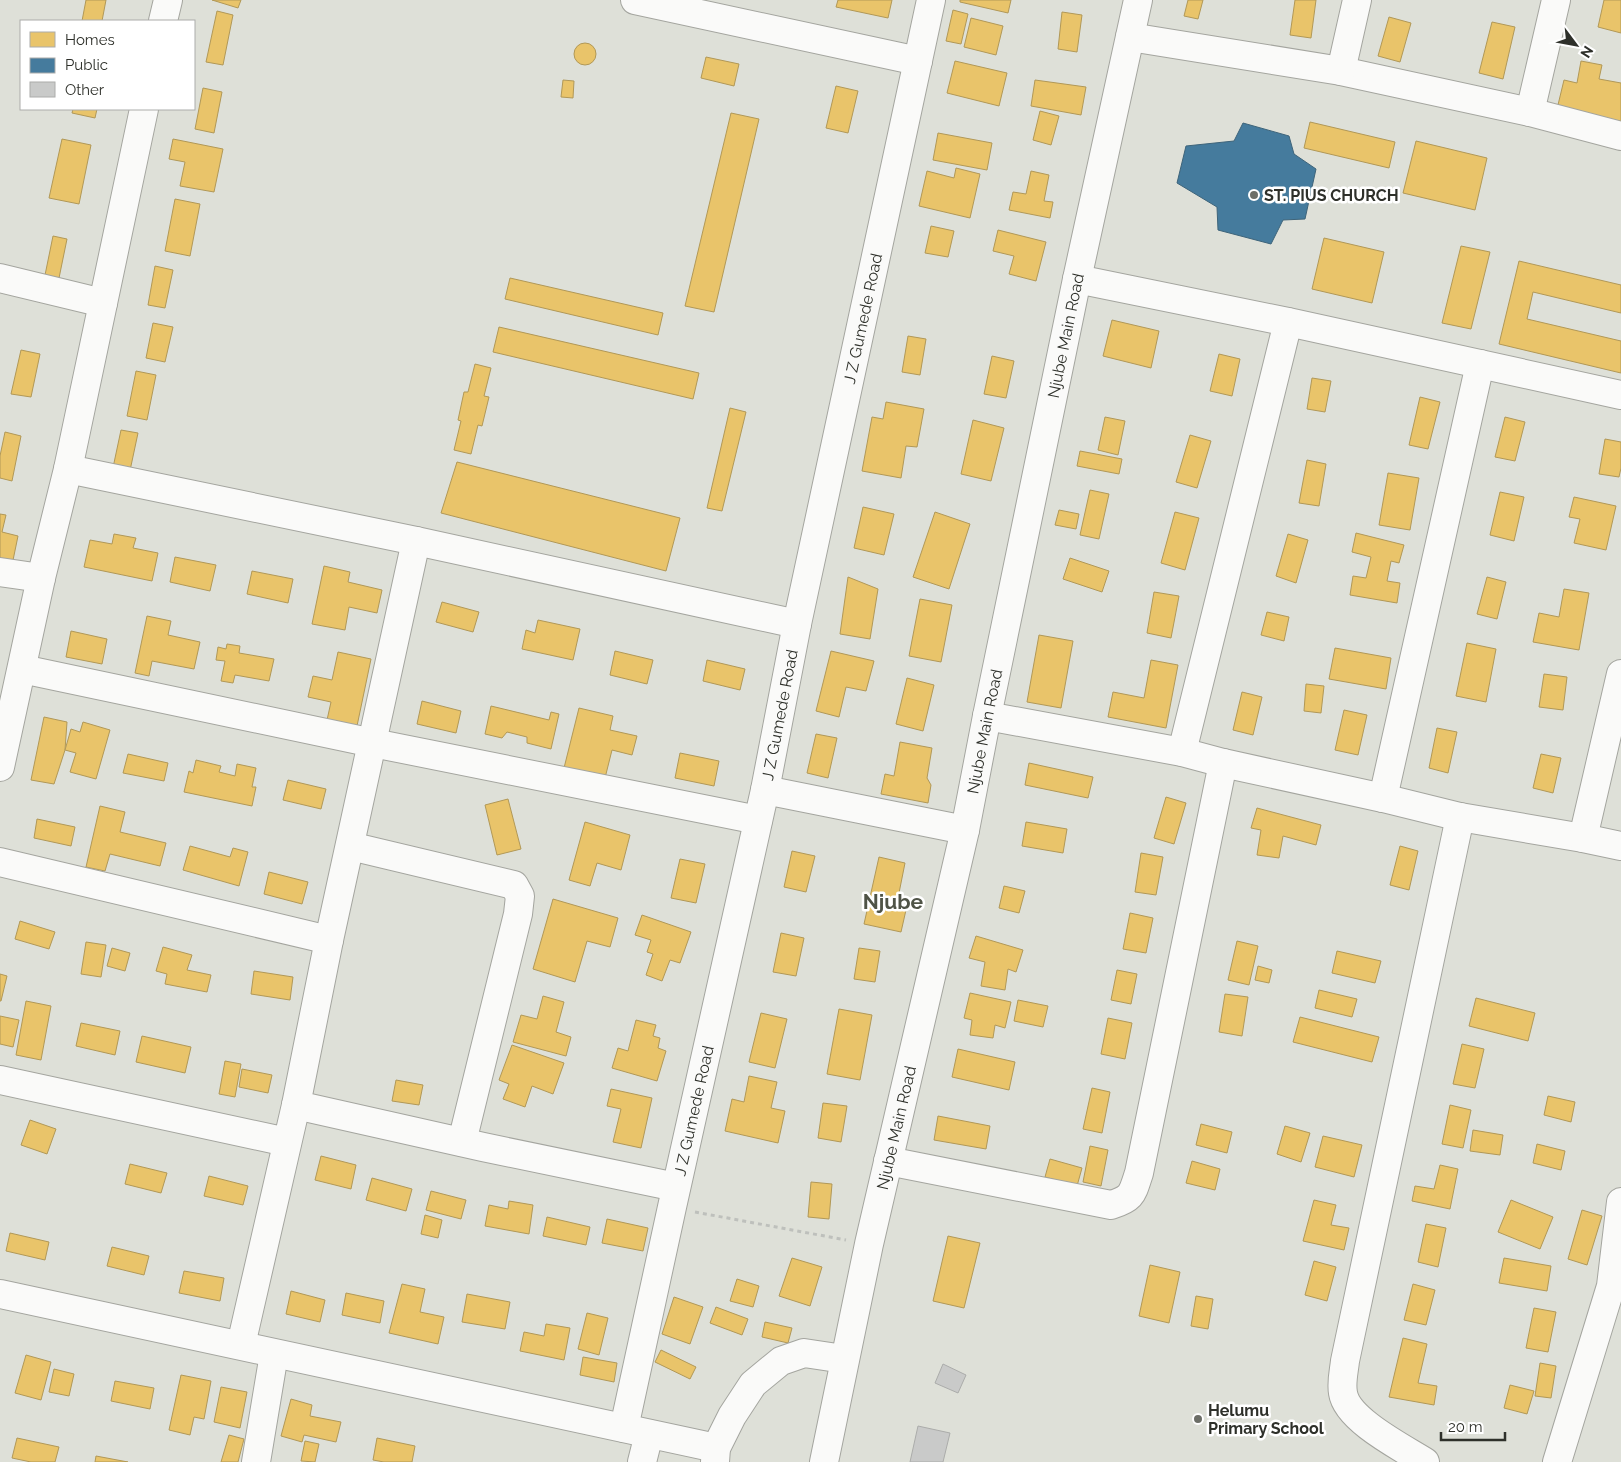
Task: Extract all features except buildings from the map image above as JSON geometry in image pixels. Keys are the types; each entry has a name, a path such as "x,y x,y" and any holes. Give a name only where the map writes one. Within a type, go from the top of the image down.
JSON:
{"street":[{"path":"163,20 168,0"},
{"path":"635,0 918,61"},
{"name":"J Z Gumede Road","path":"642,1462 636,1431 674,1197 766,790 796,624 931,0"},
{"name":"Njube Main Road","path":"824,1462 869,1244 965,830 1077,280 1138,0"},
{"path":"1341,71 1356,0"},
{"path":"1530,112 1556,0"},
{"path":"1130,36 1341,71 1530,112 1621,136"},
{"path":"0,767 40,578 68,469 144,110"},
{"path":"0,278 103,302"},
{"path":"1077,280 1288,322 1621,395"},
{"path":"1182,752 1288,322"},
{"path":"1383,798 1480,364"},
{"path":"68,469 416,541 796,624"},
{"path":"241,1345 296,1105 329,940 416,541"},
{"path":"0,572 40,578"},
{"path":"22,669 373,743 758,820"},
{"path":"1584,838 1621,674"},
{"path":"987,716 1182,752 1460,817 1621,846"},
{"path":"888,1161 1111,1205 1126,1200 1133,1192 1223,763"},
{"path":"766,790 965,830"},
{"path":"1425,1462 1366,1425 1352,1410 1343,1394 1343,1379 1347,1351 1460,817"},
{"path":"350,846 514,885 520,896 518,914 462,1142"},
{"path":"0,862 329,940"},
{"path":"0,1080 287,1142"},
{"path":"296,1105 462,1142 674,1197"},
{"path":"1557,1462 1616,1287 1621,1202"},
{"path":"0,1294 636,1431 716,1455 732,1416 753,1384 781,1361 804,1353 844,1359"},
{"path":"256,1462 274,1354"}],"path":[{"path":"674,1197 869,1244"}],"place":[{"name":"ST. PIUS CHURCH","path":"1254,195"},
{"name":"Helumu Primary School","path":"1198,1419"}],"district":[{"name":"Njube","path":"893,901"}]}
